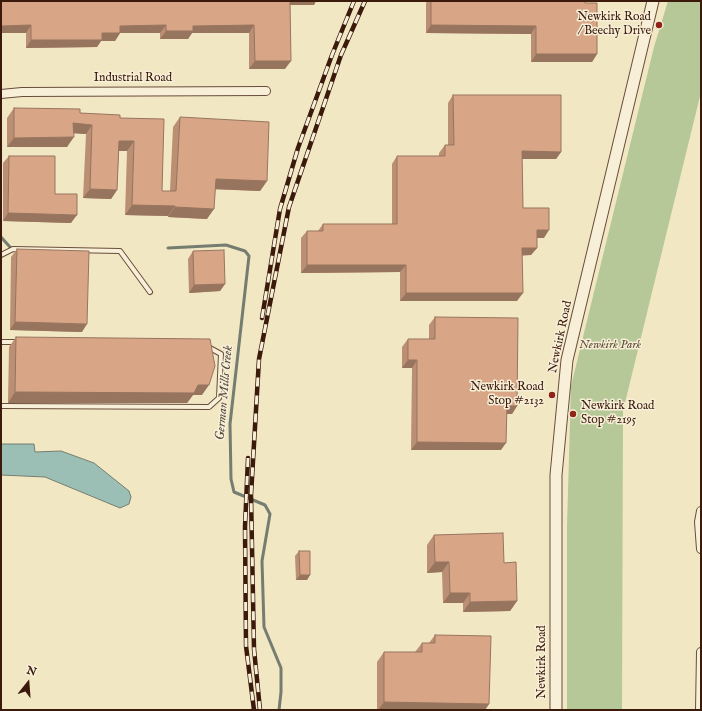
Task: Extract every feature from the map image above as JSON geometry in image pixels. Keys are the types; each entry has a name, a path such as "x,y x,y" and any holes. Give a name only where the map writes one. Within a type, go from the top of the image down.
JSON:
{"street":[{"name":"Newkirk Road","path":"556,710 556,475 567,360 654,1"},
{"name":"Industrial Road","path":"1,94 266,91"},
{"path":"701,511 701,549"},
{"path":"700,710 701,652"}],"lane":[{"path":"1,255 13,249 120,251 150,292"},
{"path":"1,342 24,342"},
{"path":"1,406 209,408 220,398 221,354 201,343"}],"green space":[{"name":"Newkirk Park","path":"668,1 701,1 701,92 623,411 622,710 567,710 567,527 571,386 654,47"}],"water":[{"path":"1,444 34,444 35,452 61,451 94,463 129,491 131,497 129,504 120,508 45,477 1,475"}],"building":[{"path":"1,1 290,1 291,61 255,61 254,25 193,26 193,31 166,31 166,25 120,26 120,33 102,33 102,40 31,40 31,25 1,26"},
{"path":"431,1 585,1 585,3 597,3 597,54 536,54 536,26 431,25"},
{"path":"453,95 561,95 561,152 522,151 523,208 549,208 549,230 537,230 537,248 522,248 523,293 406,293 406,265 307,265 307,231 323,231 323,224 397,224 397,156 445,156 445,145 454,145"},
{"path":"14,108 80,109 80,113 120,115 120,118 164,119 162,191 176,191 180,117 269,122 267,181 216,179 214,209 132,205 134,141 119,141 117,190 90,189 92,125 73,123 74,137 14,138"},
{"path":"9,156 55,156 55,194 77,194 77,215 8,213"},
{"path":"17,249 89,251 87,324 15,322"},
{"path":"224,250 225,284 194,285 193,251"},
{"path":"435,317 518,318 517,406 507,406 506,443 417,442 417,360 408,360 408,339 435,339"},
{"path":"16,337 210,339 215,366 209,385 198,385 194,393 15,392"},
{"path":"503,533 504,563 516,562 517,601 470,602 470,593 450,593 449,562 435,562 434,535"},
{"path":"299,551 310,551 310,575 300,575"},
{"path":"435,635 491,636 489,704 384,702 384,652 422,652 422,643 435,643"}],"waterway":[{"name":"German Mills Creek","path":"1,237 10,247"},
{"name":"German Mills Creek","path":"168,248 226,245 245,251 249,256 230,424 231,479 234,492 265,505 270,514 262,561 264,627 281,668 279,710"}],"railway":[{"path":"262,318 280,209 298,148 332,55 354,1"},
{"path":"260,710 254,649 251,495 259,359 289,207 341,55 365,1"},
{"path":"248,458 245,527 246,646 254,710"}],"place":[{"name":"Newkirk Road / Beechy Drive","path":"659,25"},
{"name":"Newkirk Road Stop #2132","path":"552,395"},
{"name":"Newkirk Road Stop #2195","path":"573,414"}]}
